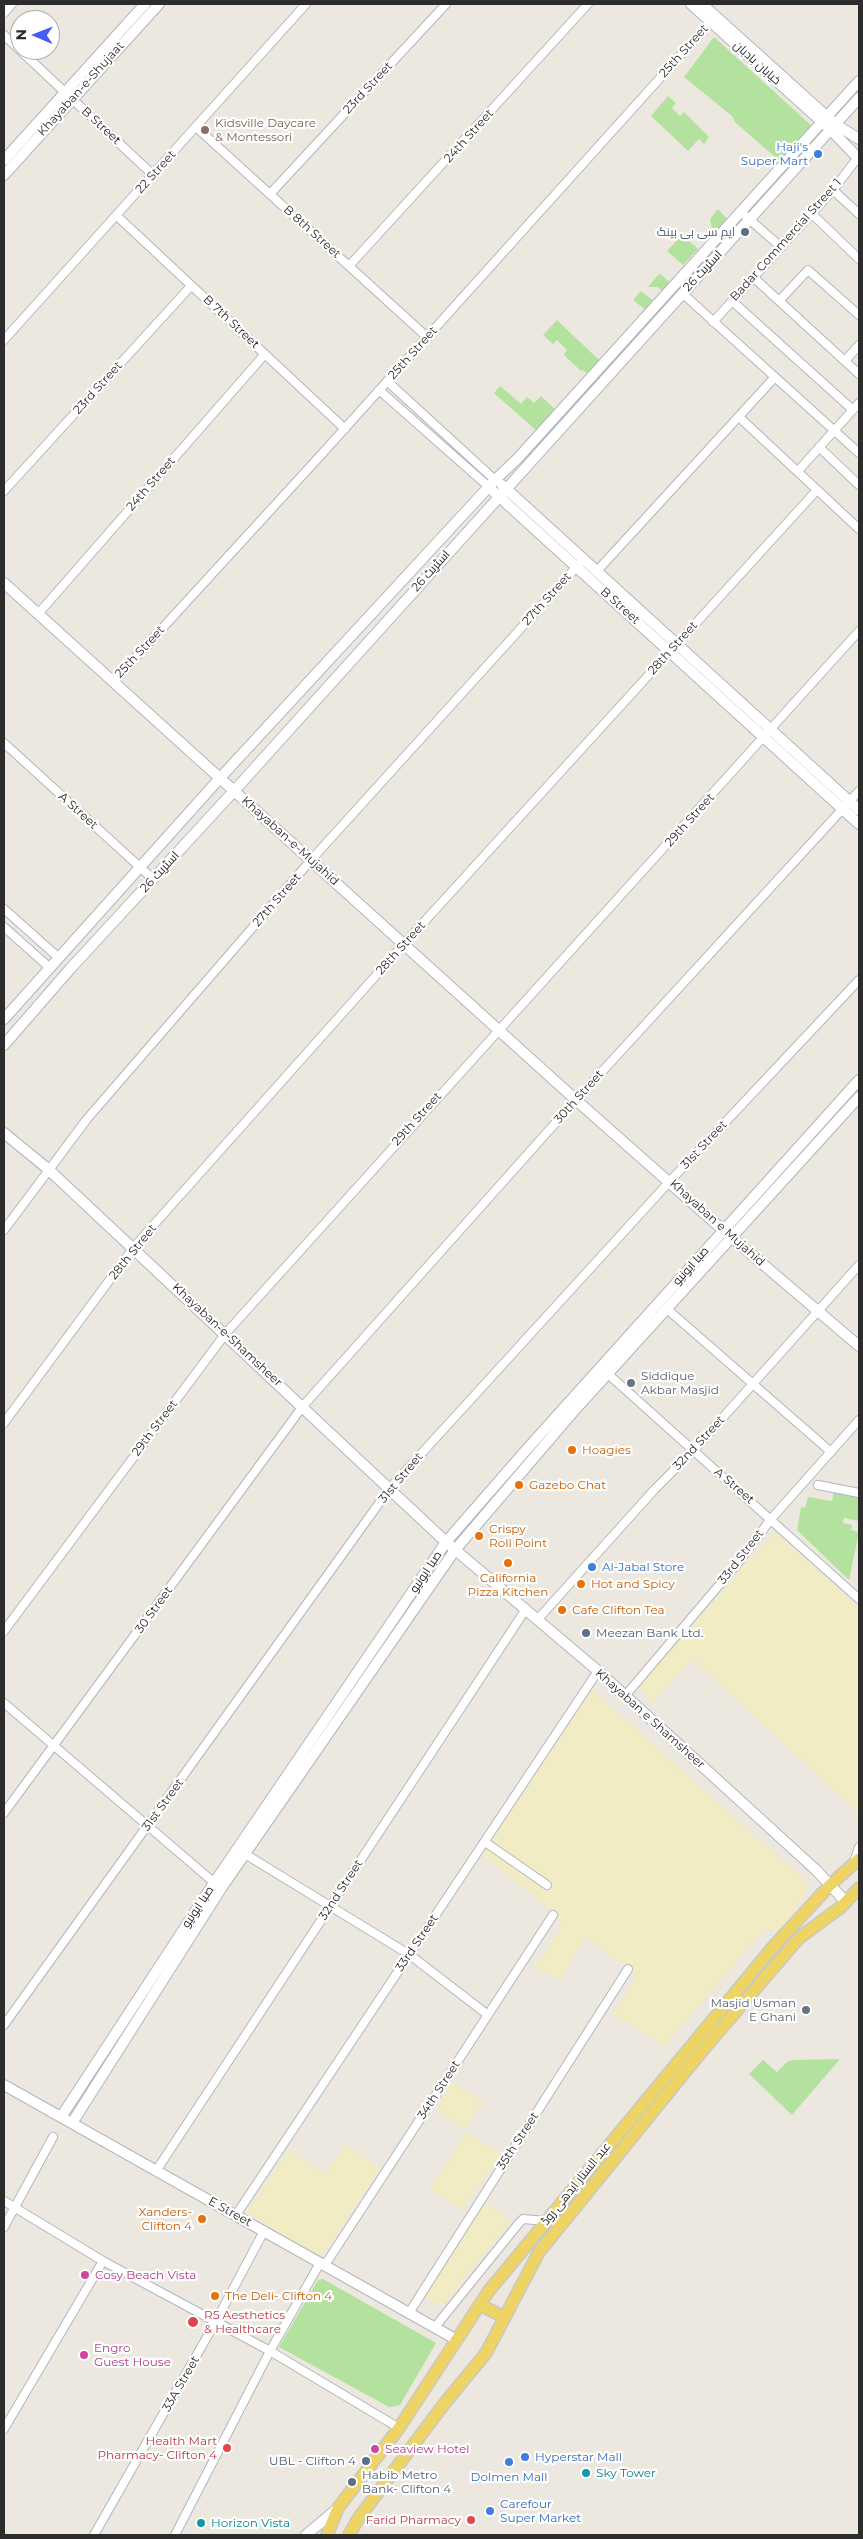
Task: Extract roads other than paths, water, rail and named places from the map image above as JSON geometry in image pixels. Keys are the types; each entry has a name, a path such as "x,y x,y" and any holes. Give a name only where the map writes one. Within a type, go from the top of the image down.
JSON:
{"main road":[{"name":"Khayaban-e-Shujaat","path":"4,175 145,4"},
{"name":"Khayaban-e-Shujaat","path":"4,160 159,4"},
{"name":"خیابان بادبان","path":"691,4 713,18 829,123"},
{"name":"خیابان بادبان","path":"702,4 713,18"},
{"name":"اسٹریٹ 26","path":"4,1045 750,220 829,123 859,81"},
{"name":"اسٹریٹ 26","path":"4,1019 220,778 492,483 518,458 741,212 829,123 859,98"},
{"path":"829,123 859,139"},
{"path":"829,123 859,158"},
{"name":"B Street","path":"492,483 580,563 670,651 768,733"},
{"name":"B Street","path":"580,563 597,571 677,643 768,733 846,806 859,824"},
{"name":"Khayaban-e-Mujahid","path":"4,583 576,1100"},
{"name":"B Street","path":"846,806 859,810"},
{"name":"صبا ایونیو","path":"62,2116 446,1542 859,1080"},
{"name":"صبا ایونیو","path":"72,2123 218,1885 245,1854 456,1550 534,1456 859,1097"},
{"name":"Khayaban e Mujahid","path":"576,1100 670,1181 731,1237 859,1346"},
{"name":"Khayaban-e-Shamsheer","path":"4,1133 48,1169 134,1247 446,1542"},
{"name":"Khayaban e Shamsheer","path":"446,1542 598,1671 816,1870 846,1902"},
{"name":"عبد الستار ایدھی روڈ","path":"328,2535 338,2508 399,2428 480,2304 546,2221 773,1948 829,1886 857,1865"},
{"name":"عبد الستار ایدھی روڈ","path":"350,2535 363,2512 444,2404 486,2353 539,2252 702,2051 801,1936 846,1902 859,1888"},
{"name":"E Street","path":"4,2084 457,2340"},
{"path":"480,2304 504,2317"},
{"path":"306,2535 338,2508"}],"street":[{"path":"4,13 12,4"},
{"name":"22 Street","path":"4,340 306,4"},
{"name":"23rd Street","path":"270,194 446,4"},
{"name":"24th Street","path":"349,266 588,4"},
{"name":"25th Street","path":"113,682 345,429 713,18"},
{"name":"B Street","path":"4,36 153,175"},
{"name":"B 8th Street","path":"196,127 427,337"},
{"name":"Badar Commercial Street 1","path":"713,322 833,190 859,158"},
{"path":"833,190 859,214"},
{"path":"741,212 781,247"},
{"path":"811,213 859,259"},
{"name":"B 7th Street","path":"117,216 345,429"},
{"path":"779,301 808,270 859,315"},
{"path":"753,278 859,374"},
{"name":"23rd Street","path":"4,491 191,286"},
{"path":"682,293 859,454"},
{"path":"732,301 857,407 798,471"},
{"path":"845,361 859,345"},
{"name":"24th Street","path":"38,614 265,354"},
{"path":"597,571 775,377"},
{"name":"B Street","path":"387,381 492,483"},
{"name":"B Street","path":"379,390 492,483"},
{"path":"739,417 859,528"},
{"path":"819,447 859,485"},
{"name":"28th Street","path":"4,1423 134,1247 404,944 817,490"},
{"name":"27th Street","path":"4,1230 87,1119 311,860 580,563"},
{"name":"29th Street","path":"4,1631 226,1333 498,1029 859,631"},
{"name":"A Street","path":"4,743 153,879"},
{"name":"30th Street","path":"303,1406 576,1100 859,791"},
{"path":"4,909 59,958"},
{"path":"4,927 50,968"},
{"name":"31st Street","path":"4,2025 390,1488 670,1181 859,980"},
{"name":"32nd Street","path":"538,1619 655,1489 693,1451 859,1266"},
{"path":"667,1309 831,1452"},
{"name":"A Street","path":"608,1374 859,1599"},
{"name":"30 Street","path":"4,1813 303,1406"},
{"name":"33rd Street","path":"625,1696 737,1564 771,1519 859,1420"},
{"path":"818,1486 859,1493"},
{"name":"32nd Street","path":"156,2170 526,1609"},
{"name":"33rd Street","path":"236,2216 598,1671"},
{"path":"4,1702 218,1885"},
{"path":"485,1842 547,1885"},
{"path":"857,1865 859,1847"},
{"path":"245,1854 410,1955 488,2015"},
{"name":"34th Street","path":"175,2535 270,2351 322,2264 553,1915"},
{"name":"35th Street","path":"409,2312 628,1969"},
{"path":"4,2227 53,2137"},
{"path":"4,2201 103,2261 270,2351 399,2428"},
{"path":"435,2327 523,2219 546,2221"},
{"name":"33A Street","path":"94,2535 215,2323 264,2231"},
{"path":"4,2430 103,2261"}],"place":[{"name":"Kidsville Daycare & Montessori","path":"205,130"},
{"name":"Haji's Super Mart","path":"818,154"},
{"name":"ایم سی بی بینک","path":"745,232"},
{"name":"Siddique Akbar Masjid","path":"631,1383"},
{"name":"Hoagies","path":"572,1450"},
{"name":"Gazebo Chat","path":"519,1485"},
{"name":"Crispy Roll Point","path":"479,1536"},
{"name":"California Pizza Kitchen","path":"508,1563"},
{"name":"Al-Jabal Store","path":"592,1567"},
{"name":"Hot and Spicy","path":"581,1584"},
{"name":"Cafe Clifton Tea","path":"562,1610"},
{"name":"Meezan Bank Ltd.","path":"586,1633"},
{"name":"Masjid Usman E Ghani","path":"806,2010"},
{"name":"Xanders- Clifton 4","path":"202,2219"},
{"name":"Cosy Beach Vista","path":"85,2275"},
{"name":"The Deli- Clifton 4","path":"215,2296"},
{"name":"R5 Aesthetics & Healthcare","path":"193,2322"},
{"name":"Engro Guest House","path":"84,2355"},
{"name":"Health Mart Pharmacy- Clifton 4","path":"227,2448"},
{"name":"Seaview Hotel","path":"375,2449"},
{"name":"Hyperstar Mall","path":"525,2457"},
{"name":"UBL - Clifton 4","path":"366,2461"},
{"name":"Dolmen Mall","path":"509,2462"},
{"name":"Sky Tower","path":"586,2473"},
{"name":"Habib Metro Bank- Clifton 4","path":"352,2482"},
{"name":"Carefour Super Market","path":"490,2511"},
{"name":"Farid Pharmacy","path":"471,2520"},
{"name":"Horizon Vista","path":"201,2523"}]}
